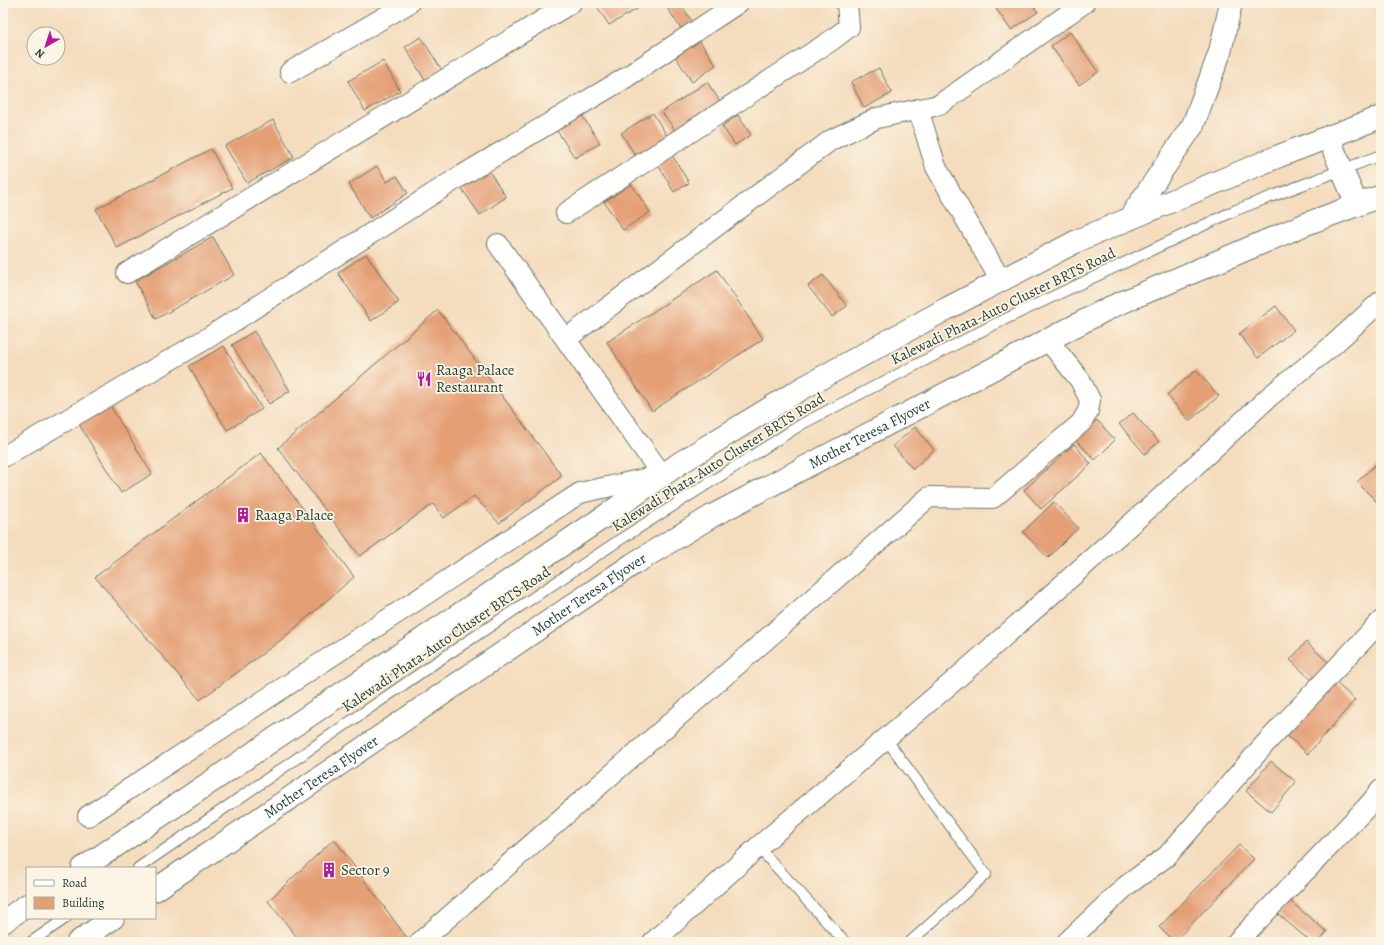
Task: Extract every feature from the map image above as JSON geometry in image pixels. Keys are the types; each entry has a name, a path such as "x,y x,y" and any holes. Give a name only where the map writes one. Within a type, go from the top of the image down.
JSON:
{"main road":[{"path":"1128,219 1193,125 1220,52 1230,3"},
{"path":"84,867 605,516 662,475 801,389 948,308 1079,240 1279,156 1381,117"},
{"path":"1330,136 1342,170 1357,205"},
{"name":"Mother Teresa Flyover","path":"156,889 633,564 712,516 1110,307 1306,224 1381,196"},
{"path":"3,922 26,907"},
{"path":"78,942 112,919"}],"street":[{"path":"290,72 408,3"},
{"path":"127,273 571,3"},
{"path":"3,457 206,339 456,179 622,80 738,3"},
{"path":"566,213 832,40 849,27 847,3"},
{"path":"566,339 831,140 877,118 939,105 1084,3"},
{"path":"918,109 936,167 1001,281"},
{"path":"88,816 580,493 662,475 498,244"},
{"path":"653,942 758,847 886,739 1158,500 1270,396 1333,345 1381,301"},
{"path":"420,942 929,497 993,498 1081,423 1088,411 1090,400 1080,380 1047,339"},
{"path":"1067,942 1126,886 1168,856 1264,745 1381,621"},
{"path":"1237,942 1367,807 1381,790"}],"lane":[{"name":"Kalewadi Phata-Auto Cluster BRTS Road","path":"139,867 435,662 621,539 802,424 997,323 1236,210 1381,155"},
{"path":"886,739 986,874 910,942"},
{"path":"758,847 845,942"},
{"path":"31,942 65,919"}],"building":[{"path":"595,3 643,3 644,5 609,25"},
{"path":"669,3 680,3 693,23 682,30 666,6"},
{"path":"992,3 1031,3 1038,12 1011,30"},
{"path":"1070,32 1098,72 1079,85 1051,46"},
{"path":"421,37 443,72 426,82 405,47"},
{"path":"699,40 716,65 692,82 675,56"},
{"path":"383,61 400,91 365,111 348,81"},
{"path":"879,68 892,93 864,108 851,82"},
{"path":"707,82 722,104 678,134 662,112"},
{"path":"653,113 670,141 639,161 621,133"},
{"path":"581,114 600,143 575,158 556,129"},
{"path":"738,115 751,135 735,145 722,126"},
{"path":"273,120 294,157 247,183 225,146"},
{"path":"211,149 232,188 117,248 96,209"},
{"path":"672,155 689,183 674,192 657,163"},
{"path":"377,166 387,182 397,176 408,193 370,218 349,184"},
{"path":"487,168 506,197 480,215 460,186"},
{"path":"631,184 650,212 623,230 604,202"},
{"path":"213,237 234,275 156,319 135,281"},
{"path":"366,254 399,302 371,321 338,273"},
{"path":"717,270 763,339 652,411 607,342"},
{"path":"823,275 847,306 832,317 808,286"},
{"path":"1276,306 1294,330 1258,358 1239,334"},
{"name":"Raaga Palace Restaurant","path":"438,310 562,476 499,523 474,496 444,518 433,504 360,556 278,448"},
{"path":"254,331 290,391 269,404 232,345"},
{"path":"224,346 262,409 227,430 189,366"},
{"path":"1196,370 1219,396 1189,421 1167,395"},
{"path":"108,402 152,474 121,493 77,421"},
{"path":"1133,413 1159,442 1145,454 1119,424"},
{"path":"1097,420 1115,440 1095,460 1076,440"},
{"path":"915,427 934,450 913,469 893,446"},
{"path":"1074,444 1091,464 1041,509 1024,490"},
{"name":"Raaga Palace","path":"261,453 354,577 281,640 200,700 95,577"},
{"path":"1381,459 1381,506 1357,482"},
{"path":"1054,502 1078,528 1048,558 1023,532"},
{"path":"1306,642 1330,664 1314,682 1290,660"},
{"path":"1332,679 1355,700 1308,754 1284,733"},
{"path":"1271,761 1296,782 1271,812 1246,791"},
{"name":"Sector 9","path":"334,839 410,942 301,942 268,901"},
{"path":"1239,845 1254,859 1174,942 1159,927"},
{"path":"1289,900 1327,932 1319,942 1311,942 1278,914"}],"place":[{"name":"Raaga Palace Restaurant","path":"424,379"},
{"name":"Raaga Palace","path":"243,515"},
{"name":"Sector 9","path":"329,870"}]}
